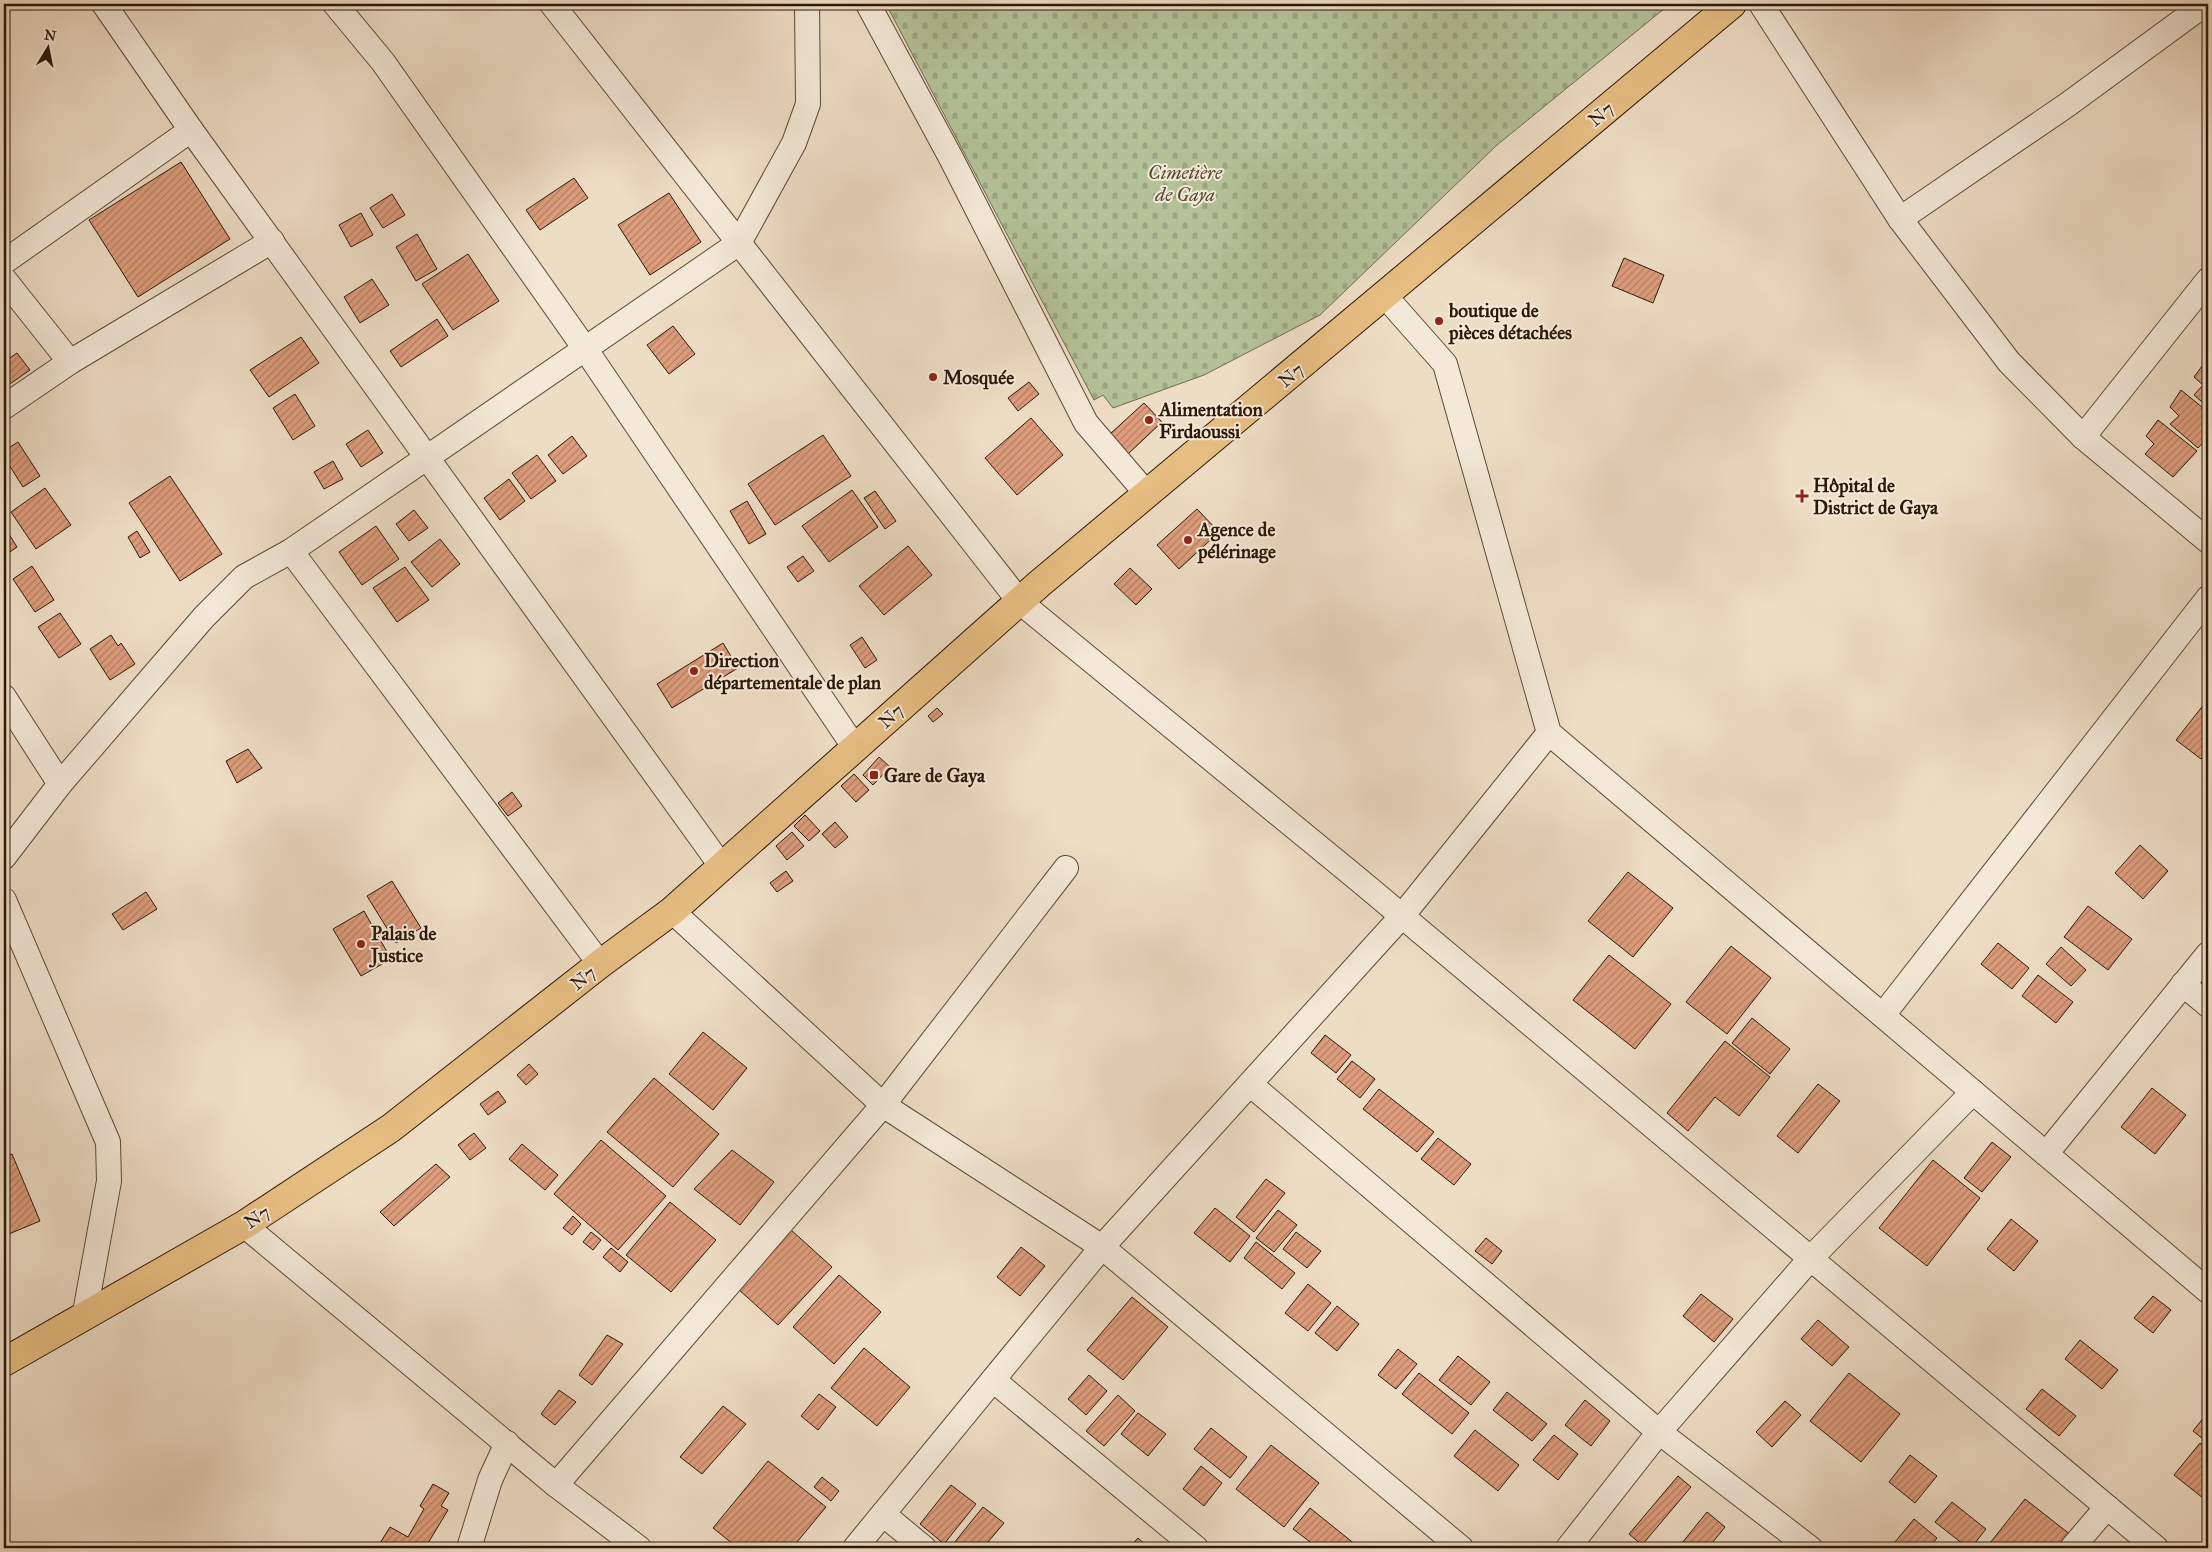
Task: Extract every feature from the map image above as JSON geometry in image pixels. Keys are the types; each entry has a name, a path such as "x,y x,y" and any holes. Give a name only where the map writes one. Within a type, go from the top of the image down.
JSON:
{"main road":[{"name":"N7","path":"4,1362 244,1225 391,1128 600,964 672,911 1020,602 1732,4"}],"street":[{"path":"104,4 191,130 722,866"},
{"path":"335,4 383,62 586,350 855,748"},
{"path":"552,4 1020,602 1402,916 2156,1548"},
{"path":"4,857 60,784 204,617 244,577 291,551 739,244 794,144 808,104 807,4"},
{"path":"868,4 951,158 1086,423 1147,494"},
{"path":"1761,4 1900,219 2009,362 2083,437 2208,541"},
{"path":"1900,219 2067,105 2205,4"},
{"path":"4,262 191,130"},
{"path":"4,407 70,362 272,241"},
{"path":"4,279 70,362"},
{"path":"2083,437 2208,280"},
{"path":"1386,296 1445,364 1549,733 2208,1290"},
{"path":"291,551 600,964"},
{"path":"1882,1015 2208,598"},
{"path":"4,697 60,784"},
{"path":"856,1548 1102,1248 1402,916 1549,733"},
{"path":"556,1485 883,1105 1066,868"},
{"path":"4,900 108,1142 109,1181 84,1318"},
{"path":"672,911 883,1105 1102,1248 1462,1548"},
{"path":"2046,1154 2208,954"},
{"path":"2183,984 2208,1005"},
{"path":"1250,1084 1659,1432 1810,1548"},
{"path":"1568,1548 1659,1432 1810,1258 1973,1092"},
{"path":"244,1225 556,1485 639,1548"},
{"path":"993,1380 1196,1548"},
{"path":"469,1548 490,1480 507,1443"},
{"path":"2072,1548 2107,1508"},
{"path":"883,1514 924,1548"}],"green space":[{"name":"Cimetière de Gaya","path":"886,4 1670,4 1497,145 1320,315 1204,375 1113,408 1103,395 1094,400"}],"building":[{"path":"181,162 230,239 138,297 89,220"},
{"path":"574,178 588,198 540,230 526,210"},
{"path":"669,193 701,242 650,275 618,225"},
{"path":"392,194 405,215 383,228 370,208"},
{"path":"361,213 373,235 351,247 339,225"},
{"path":"417,234 437,269 416,281 396,247"},
{"path":"468,254 499,301 453,330 422,284"},
{"path":"1624,258 1664,275 1653,303 1612,286"},
{"path":"372,279 389,305 360,323 344,297"},
{"path":"437,319 448,336 401,367 390,351"},
{"path":"673,326 695,354 669,374 647,345"},
{"path":"301,337 319,363 269,397 250,370"},
{"path":"17,353 30,370 4,388 4,362"},
{"path":"2205,362 2208,364 2208,407 2194,395 2203,385 2194,377"},
{"path":"1029,382 1039,394 1018,411 1008,398"},
{"path":"2181,390 2208,412 2208,437 2198,448 2170,424 2179,416 2170,407"},
{"path":"295,394 315,426 293,440 273,408"},
{"path":"1144,403 1162,422 1128,454 1110,434"},
{"path":"1031,418 1063,455 1017,495 985,458"},
{"path":"2158,420 2197,451 2173,477 2145,454 2154,444 2146,436"},
{"path":"368,430 383,453 361,467 346,444"},
{"path":"823,435 851,476 775,525 748,484"},
{"path":"572,436 587,456 563,474 548,455"},
{"path":"18,442 40,476 23,487 4,457 4,451"},
{"path":"537,455 556,481 531,499 512,473"},
{"path":"333,461 343,479 324,489 314,472"},
{"path":"170,476 222,554 180,581 129,503"},
{"path":"509,479 525,501 500,520 484,498"},
{"path":"45,488 71,525 36,549 11,512"},
{"path":"852,490 878,527 829,562 802,526"},
{"path":"875,491 896,521 885,529 864,498"},
{"path":"747,501 766,534 749,544 730,511"},
{"path":"1197,509 1219,532 1179,569 1157,545"},
{"path":"414,510 428,528 409,541 396,524"},
{"path":"4,526 17,547 4,556"},
{"path":"376,526 399,559 362,585 339,552"},
{"path":"137,531 150,552 140,558 128,537"},
{"path":"440,539 460,564 432,587 411,562"},
{"path":"908,546 932,575 884,615 859,586"},
{"path":"803,556 814,571 798,582 787,567"},
{"path":"32,566 54,600 35,612 13,579"},
{"path":"405,567 429,600 397,622 373,588"},
{"path":"1130,568 1152,589 1136,605 1114,584"},
{"path":"60,613 81,644 59,658 38,627"},
{"path":"111,635 118,646 121,643 135,664 110,680 90,649"},
{"path":"862,637 877,660 865,668 850,645"},
{"path":"723,643 738,668 672,708 657,684"},
{"path":"2208,699 2208,749 2201,759 2176,740"},
{"path":"937,708 943,714 933,722 928,716"},
{"path":"248,749 262,768 237,783 226,761"},
{"path":"879,757 890,767 873,785 863,775"},
{"path":"854,774 869,790 856,802 841,786"},
{"path":"512,792 522,806 508,816 498,803"},
{"path":"805,815 820,831 809,841 794,826"},
{"path":"835,822 848,837 835,848 822,834"},
{"path":"792,832 804,846 787,860 776,846"},
{"path":"2140,845 2168,871 2143,899 2115,873"},
{"path":"786,871 793,881 777,892 770,883"},
{"path":"1628,872 1673,908 1633,957 1588,921"},
{"path":"392,881 421,928 396,943 367,896"},
{"path":"146,892 157,909 123,930 112,914"},
{"path":"2088,906 2132,939 2108,970 2064,937"},
{"path":"364,911 391,959 361,976 333,929"},
{"path":"1998,943 2029,968 2012,989 1981,964"},
{"path":"1731,946 1771,978 1727,1034 1686,1002"},
{"path":"2061,947 2086,970 2071,986 2046,964"},
{"path":"1609,955 1671,1004 1635,1049 1573,1000"},
{"path":"2038,975 2073,1002 2056,1023 2022,996"},
{"path":"1752,1018 1790,1049 1770,1074 1732,1043"},
{"path":"703,1032 747,1068 713,1110 669,1074"},
{"path":"1325,1035 1351,1055 1336,1073 1311,1053"},
{"path":"1725,1041 1770,1077 1739,1116 1715,1097 1688,1131 1667,1113"},
{"path":"1352,1061 1375,1079 1360,1098 1337,1079"},
{"path":"529,1064 538,1074 526,1085 517,1075"},
{"path":"654,1078 719,1134 673,1187 607,1132"},
{"path":"1818,1084 1840,1101 1798,1153 1777,1136"},
{"path":"2152,1088 2186,1115 2155,1154 2121,1127"},
{"path":"1379,1089 1434,1132 1417,1152 1363,1109"},
{"path":"498,1091 506,1102 488,1115 480,1104"},
{"path":"474,1133 486,1148 470,1160 458,1145"},
{"path":"1438,1138 1471,1164 1454,1185 1421,1159"},
{"path":"601,1140 666,1196 618,1250 554,1194"},
{"path":"1992,1142 2011,1157 1982,1192 1964,1178"},
{"path":"522,1144 558,1175 545,1190 509,1159"},
{"path":"732,1150 774,1182 740,1225 694,1189"},
{"path":"12,1154 40,1221 4,1236 4,1157"},
{"path":"1933,1160 1980,1198 1927,1266 1879,1228"},
{"path":"436,1164 450,1177 394,1226 380,1212"},
{"path":"1266,1179 1285,1193 1254,1232 1236,1217"},
{"path":"670,1202 716,1240 671,1292 626,1255"},
{"path":"1215,1208 1250,1236 1230,1262 1194,1233"},
{"path":"1278,1210 1297,1225 1274,1252 1256,1238"},
{"path":"573,1216 581,1224 572,1235 563,1228"},
{"path":"2011,1219 2038,1241 2014,1271 1987,1249"},
{"path":"790,1229 832,1267 778,1325 737,1288"},
{"path":"591,1232 601,1240 593,1250 583,1242"},
{"path":"1296,1232 1321,1251 1307,1268 1283,1249"},
{"path":"1486,1238 1502,1251 1492,1264 1475,1251"},
{"path":"1256,1242 1295,1273 1282,1289 1244,1258"},
{"path":"1021,1247 1045,1266 1020,1296 997,1277"},
{"path":"611,1248 628,1262 620,1272 603,1257"},
{"path":"839,1275 881,1312 834,1364 793,1327"},
{"path":"1308,1284 1331,1303 1308,1331 1285,1313"},
{"path":"1701,1294 1733,1319 1714,1342 1683,1316"},
{"path":"2153,1296 2171,1310 2153,1333 2134,1318"},
{"path":"1132,1297 1168,1327 1123,1380 1087,1350"},
{"path":"1337,1306 1359,1324 1337,1351 1315,1333"},
{"path":"1818,1320 1849,1347 1832,1366 1801,1339"},
{"path":"607,1335 623,1344 592,1385 579,1375"},
{"path":"2080,1340 2118,1370 2102,1389 2065,1359"},
{"path":"864,1348 910,1387 877,1426 831,1388"},
{"path":"1398,1349 1417,1364 1396,1389 1378,1375"},
{"path":"1458,1356 1490,1382 1471,1405 1439,1380"},
{"path":"1419,1373 1469,1413 1452,1434 1402,1394"},
{"path":"1849,1373 1900,1414 1861,1462 1810,1421"},
{"path":"1089,1375 1107,1391 1086,1415 1068,1399"},
{"path":"2042,1389 2076,1416 2059,1436 2026,1409"},
{"path":"559,1390 576,1402 555,1425 541,1414"},
{"path":"1507,1392 1547,1424 1532,1441 1493,1410"},
{"path":"819,1394 836,1407 818,1430 801,1416"},
{"path":"1118,1395 1135,1411 1104,1446 1086,1431"},
{"path":"1585,1400 1610,1421 1591,1446 1565,1425"},
{"path":"1785,1401 1801,1415 1772,1447 1756,1432"},
{"path":"723,1406 746,1424 702,1474 680,1457"},
{"path":"2208,1412 2208,1443 2193,1431"},
{"path":"1138,1413 1166,1434 1148,1456 1121,1434"},
{"path":"1211,1428 1247,1457 1230,1478 1194,1449"},
{"path":"1475,1430 1519,1465 1498,1491 1454,1456"},
{"path":"1554,1435 1578,1454 1558,1480 1533,1460"},
{"path":"2200,1443 2208,1450 2208,1502 2174,1475"},
{"path":"1271,1445 1319,1483 1284,1527 1236,1489"},
{"path":"1910,1455 1937,1476 1915,1503 1889,1482"},
{"path":"768,1461 826,1507 792,1548 738,1548 713,1528"},
{"path":"1201,1466 1222,1483 1204,1506 1183,1489"},
{"path":"1678,1476 1691,1487 1642,1545 1629,1534"},
{"path":"822,1477 839,1491 831,1501 814,1487"},
{"path":"433,1484 449,1493 441,1506 448,1510 425,1548 377,1548 390,1527 408,1537 424,1509 420,1506"},
{"path":"951,1485 976,1504 944,1544 920,1524"},
{"path":"2025,1499 2076,1539 2068,1548 1986,1548"},
{"path":"1952,1502 1986,1529 1971,1548 1968,1548 1935,1522"},
{"path":"983,1507 1004,1523 983,1548 950,1548"},
{"path":"1310,1508 1356,1545 1354,1548 1318,1548 1293,1529"},
{"path":"1707,1512 1725,1527 1708,1548 1678,1548"},
{"path":"1914,1519 1937,1538 1929,1548 1890,1548"},
{"path":"1138,1538 1149,1548 1129,1548"}],"place":[{"name":"boutique de pièces détachées","path":"1439,321"},
{"name":"Mosquée","path":"933,377"},
{"name":"Alimentation Firdaoussi","path":"1149,420"},
{"name":"Hôpital de District de Gaya","path":"1802,496"},
{"name":"Agence de pélérinage","path":"1188,540"},
{"name":"Direction départementale de plan","path":"694,671"},
{"name":"Gare de Gaya","path":"874,775"},
{"name":"Palais de Justice","path":"361,944"}]}
